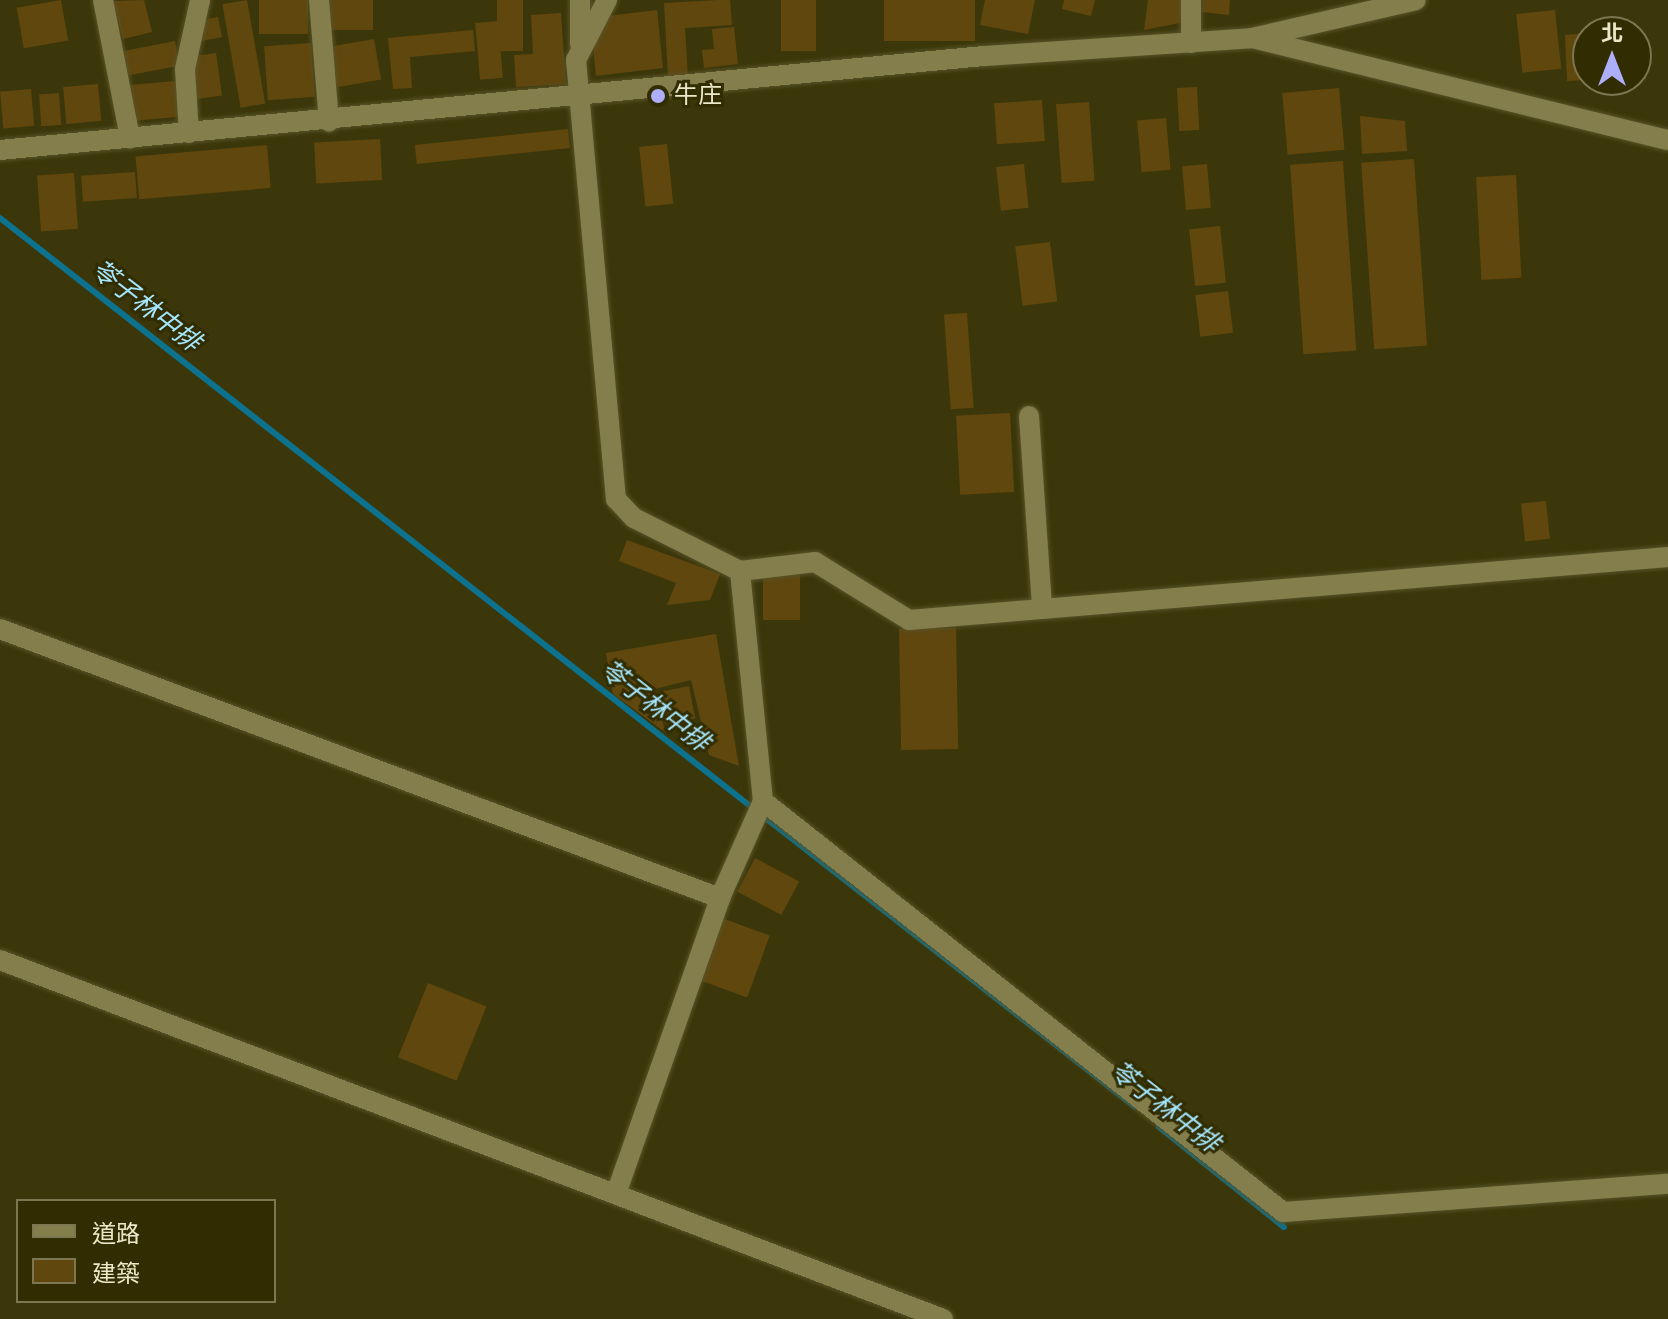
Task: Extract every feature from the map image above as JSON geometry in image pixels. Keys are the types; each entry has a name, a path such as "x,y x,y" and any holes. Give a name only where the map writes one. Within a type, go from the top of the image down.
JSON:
{"street":[{"path":"103,0 130,138"},
{"path":"189,133 185,69 200,0"},
{"path":"319,0 329,122"},
{"path":"580,0 579,97 616,499 634,518 740,571 815,562 909,620 1668,557"},
{"path":"580,48 607,0"},
{"path":"1191,0 1191,43"},
{"path":"0,150 1252,38 1416,0"},
{"path":"1252,38 1668,140"},
{"path":"1029,416 1042,609"},
{"path":"616,1194 720,898 753,835 762,805 740,571"},
{"path":"0,629 720,898"},
{"path":"762,805 1283,1212 1668,1184"},
{"path":"0,960 943,1319"}],"building":[{"path":"61,0 68,40 24,48 17,8"},
{"path":"144,0 152,32 123,39 113,1"},
{"path":"247,0 265,103 241,108 222,4"},
{"path":"259,0 308,0 308,34 259,34"},
{"path":"330,0 373,0 373,30 330,30"},
{"path":"497,0 523,0 523,51 497,51"},
{"path":"730,0 732,25 685,28 688,77 668,78 664,3"},
{"path":"781,0 816,0 816,51 781,51"},
{"path":"884,0 975,0 975,41 884,41"},
{"path":"985,0 1035,0 1028,34 980,25"},
{"path":"1064,0 1095,0 1091,16 1062,9"},
{"path":"1148,0 1183,0 1180,23 1144,30"},
{"path":"1203,0 1230,0 1229,15 1202,12"},
{"path":"657,10 663,68 596,76 593,46 607,16"},
{"path":"1555,10 1561,69 1522,73 1516,14"},
{"path":"561,13 566,84 516,87 514,55 533,54 531,15"},
{"path":"218,17 222,37 191,43 199,20"},
{"path":"498,21 503,78 480,80 475,23"},
{"path":"734,27 738,64 704,68 702,50 714,49 712,29"},
{"path":"473,30 475,51 410,57 412,88 393,89 388,38"},
{"path":"1572,34 1572,81 1567,81 1565,35"},
{"path":"374,39 381,79 337,87 330,47"},
{"path":"175,41 180,66 122,77 117,52"},
{"path":"311,43 315,97 268,100 264,46"},
{"path":"216,53 222,96 193,100 187,57"},
{"path":"176,81 179,117 127,121 124,86"},
{"path":"98,84 101,121 66,124 63,87"},
{"path":"1197,87 1199,130 1179,131 1177,88"},
{"path":"1339,88 1344,150 1288,155 1282,93"},
{"path":"31,89 34,126 3,129 0,92"},
{"path":"59,93 61,125 41,126 39,94"},
{"path":"1042,100 1045,141 997,144 994,103"},
{"path":"1089,102 1095,181 1062,183 1056,104"},
{"path":"1360,116 1405,121 1407,151 1362,154"},
{"path":"1166,118 1171,170 1142,172 1137,121"},
{"path":"568,129 570,148 417,164 415,145"},
{"path":"380,139 382,180 316,183 314,142"},
{"path":"667,144 673,204 645,207 639,147"},
{"path":"267,145 271,188 139,199 136,157"},
{"path":"1414,159 1427,346 1374,349 1361,163"},
{"path":"1343,161 1356,351 1303,354 1290,165"},
{"path":"1024,164 1029,208 1001,211 996,167"},
{"path":"1207,164 1211,208 1186,210 1182,166"},
{"path":"135,172 137,198 83,202 81,176"},
{"path":"74,173 78,229 41,231 37,176"},
{"path":"1516,175 1521,278 1481,280 1476,177"},
{"path":"1220,226 1226,283 1195,286 1189,229"},
{"path":"1050,242 1057,302 1023,306 1015,246"},
{"path":"1228,291 1233,333 1200,337 1195,295"},
{"path":"967,313 974,408 951,409 944,315"},
{"path":"1010,413 1014,492 960,495 956,416"},
{"path":"1546,501 1550,539 1525,541 1521,504"},
{"path":"627,540 720,574 710,600 667,605 676,583 619,561"},
{"path":"763,574 800,574 800,620 763,620"},
{"path":"956,628 958,749 901,750 899,629"},
{"path":"716,634 739,766 709,755 691,680 655,689 665,732 613,694 606,653"},
{"path":"689,686 695,718 665,724 659,692"},
{"path":"755,858 799,881 781,915 737,892"},
{"path":"719,917 770,935 747,997 696,979"},
{"path":"428,983 486,1007 456,1081 398,1057"}],"waterway":[{"name":"苓子林中排","path":"0,218 754,809"},
{"name":"苓子林中排","path":"763,816 1135,1107"},
{"name":"苓子林中排","path":"1159,1127 1284,1227"}],"place":[{"name":"牛庄","path":"658,96"}]}
